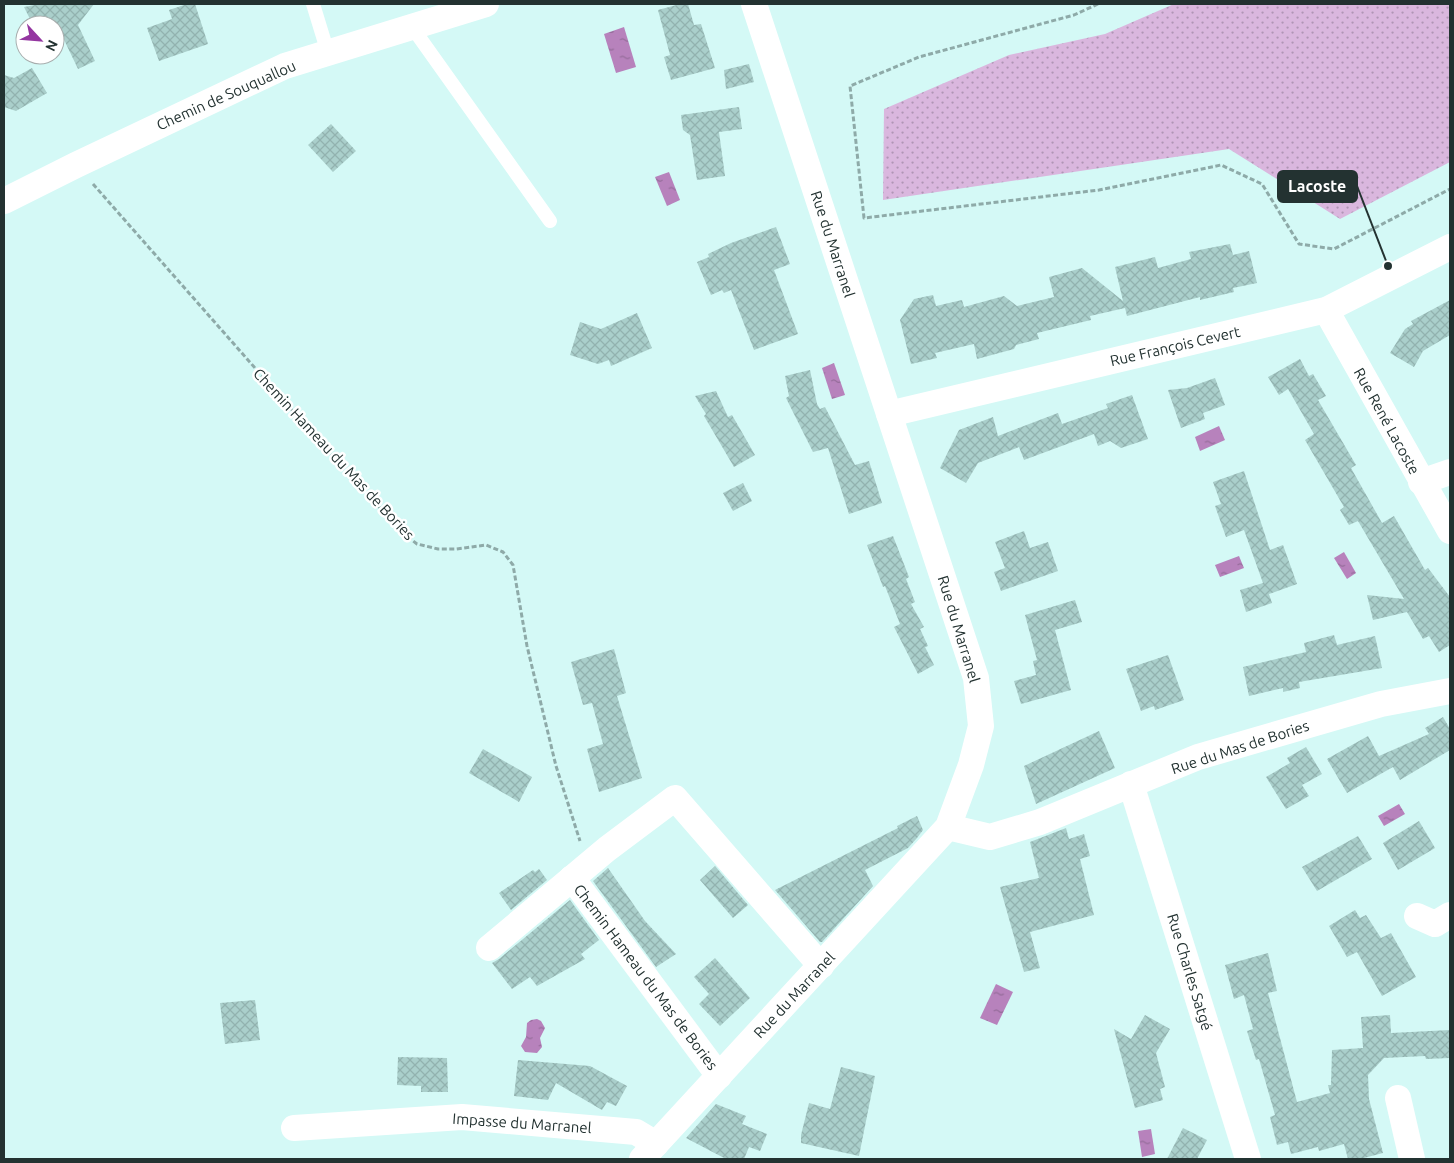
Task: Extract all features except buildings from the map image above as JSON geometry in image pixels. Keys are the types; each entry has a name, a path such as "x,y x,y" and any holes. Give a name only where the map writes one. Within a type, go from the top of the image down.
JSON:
{"street":[{"name":"Chemin de Souquallou","path":"4,201 285,66 412,27 435,11 486,4"},
{"name":"Rue du Marranel","path":"649,1152 948,827 971,765 981,726 976,678 754,4"},
{"name":"Rue François Cevert","path":"889,414 1326,310 1450,247"},
{"name":"Rue René Lacoste","path":"1326,310 1450,531"},
{"path":"1421,482 1450,472"},
{"name":"Rue du Mas de Bories","path":"948,827 990,836 1040,822 1198,757 1381,704 1450,691"},
{"name":"Rue Charles Satgé","path":"1131,784 1248,1159"},
{"name":"Chemin Hameau du Mas de Bories","path":"488,948 580,872 675,798 821,966"},
{"name":"Chemin Hameau du Mas de Bories","path":"580,872 719,1076"},
{"path":"1418,916 1435,924 1450,915"},
{"path":"1398,1098 1412,1159"},
{"name":"Impasse du Marranel","path":"294,1128 462,1117 636,1132 649,1152"}],"lane":[{"path":"313,4 328,53"},
{"path":"412,27 550,221"}],"path":[{"path":"1098,4 1074,15 919,57 850,86 864,218 1099,190 1222,165 1262,184 1299,244 1334,249 1450,189"},
{"name":"Chemin Hameau du Mas de Bories","path":"76,165 351,477 404,534 417,544 438,549 486,545 503,552 513,565 527,646 580,872"}],"shaded area":[{"path":"1174,4 1450,4 1450,162 1340,219 1229,149 883,200 884,109 1009,55 1105,34"}],"water":[{"path":"624,27 636,67 616,73 604,34"},
{"path":"669,172 680,200 667,206 655,177"},
{"path":"834,363 845,395 832,399 822,368"},
{"path":"1219,426 1225,440 1200,451 1195,437"},
{"path":"1344,552 1356,573 1347,579 1334,558"},
{"path":"1239,556 1244,568 1220,577 1215,565"},
{"path":"1399,804 1405,814 1384,826 1378,816"},
{"path":"996,984 1013,992 997,1025 980,1018"},
{"path":"537,1019 541,1021 545,1028 540,1038 542,1047 537,1053 525,1052 521,1046 526,1037 527,1023"},
{"path":"1151,1129 1155,1154 1142,1157 1138,1131"}],"place":[{"name":"Lacoste","path":"1388,266"}]}
